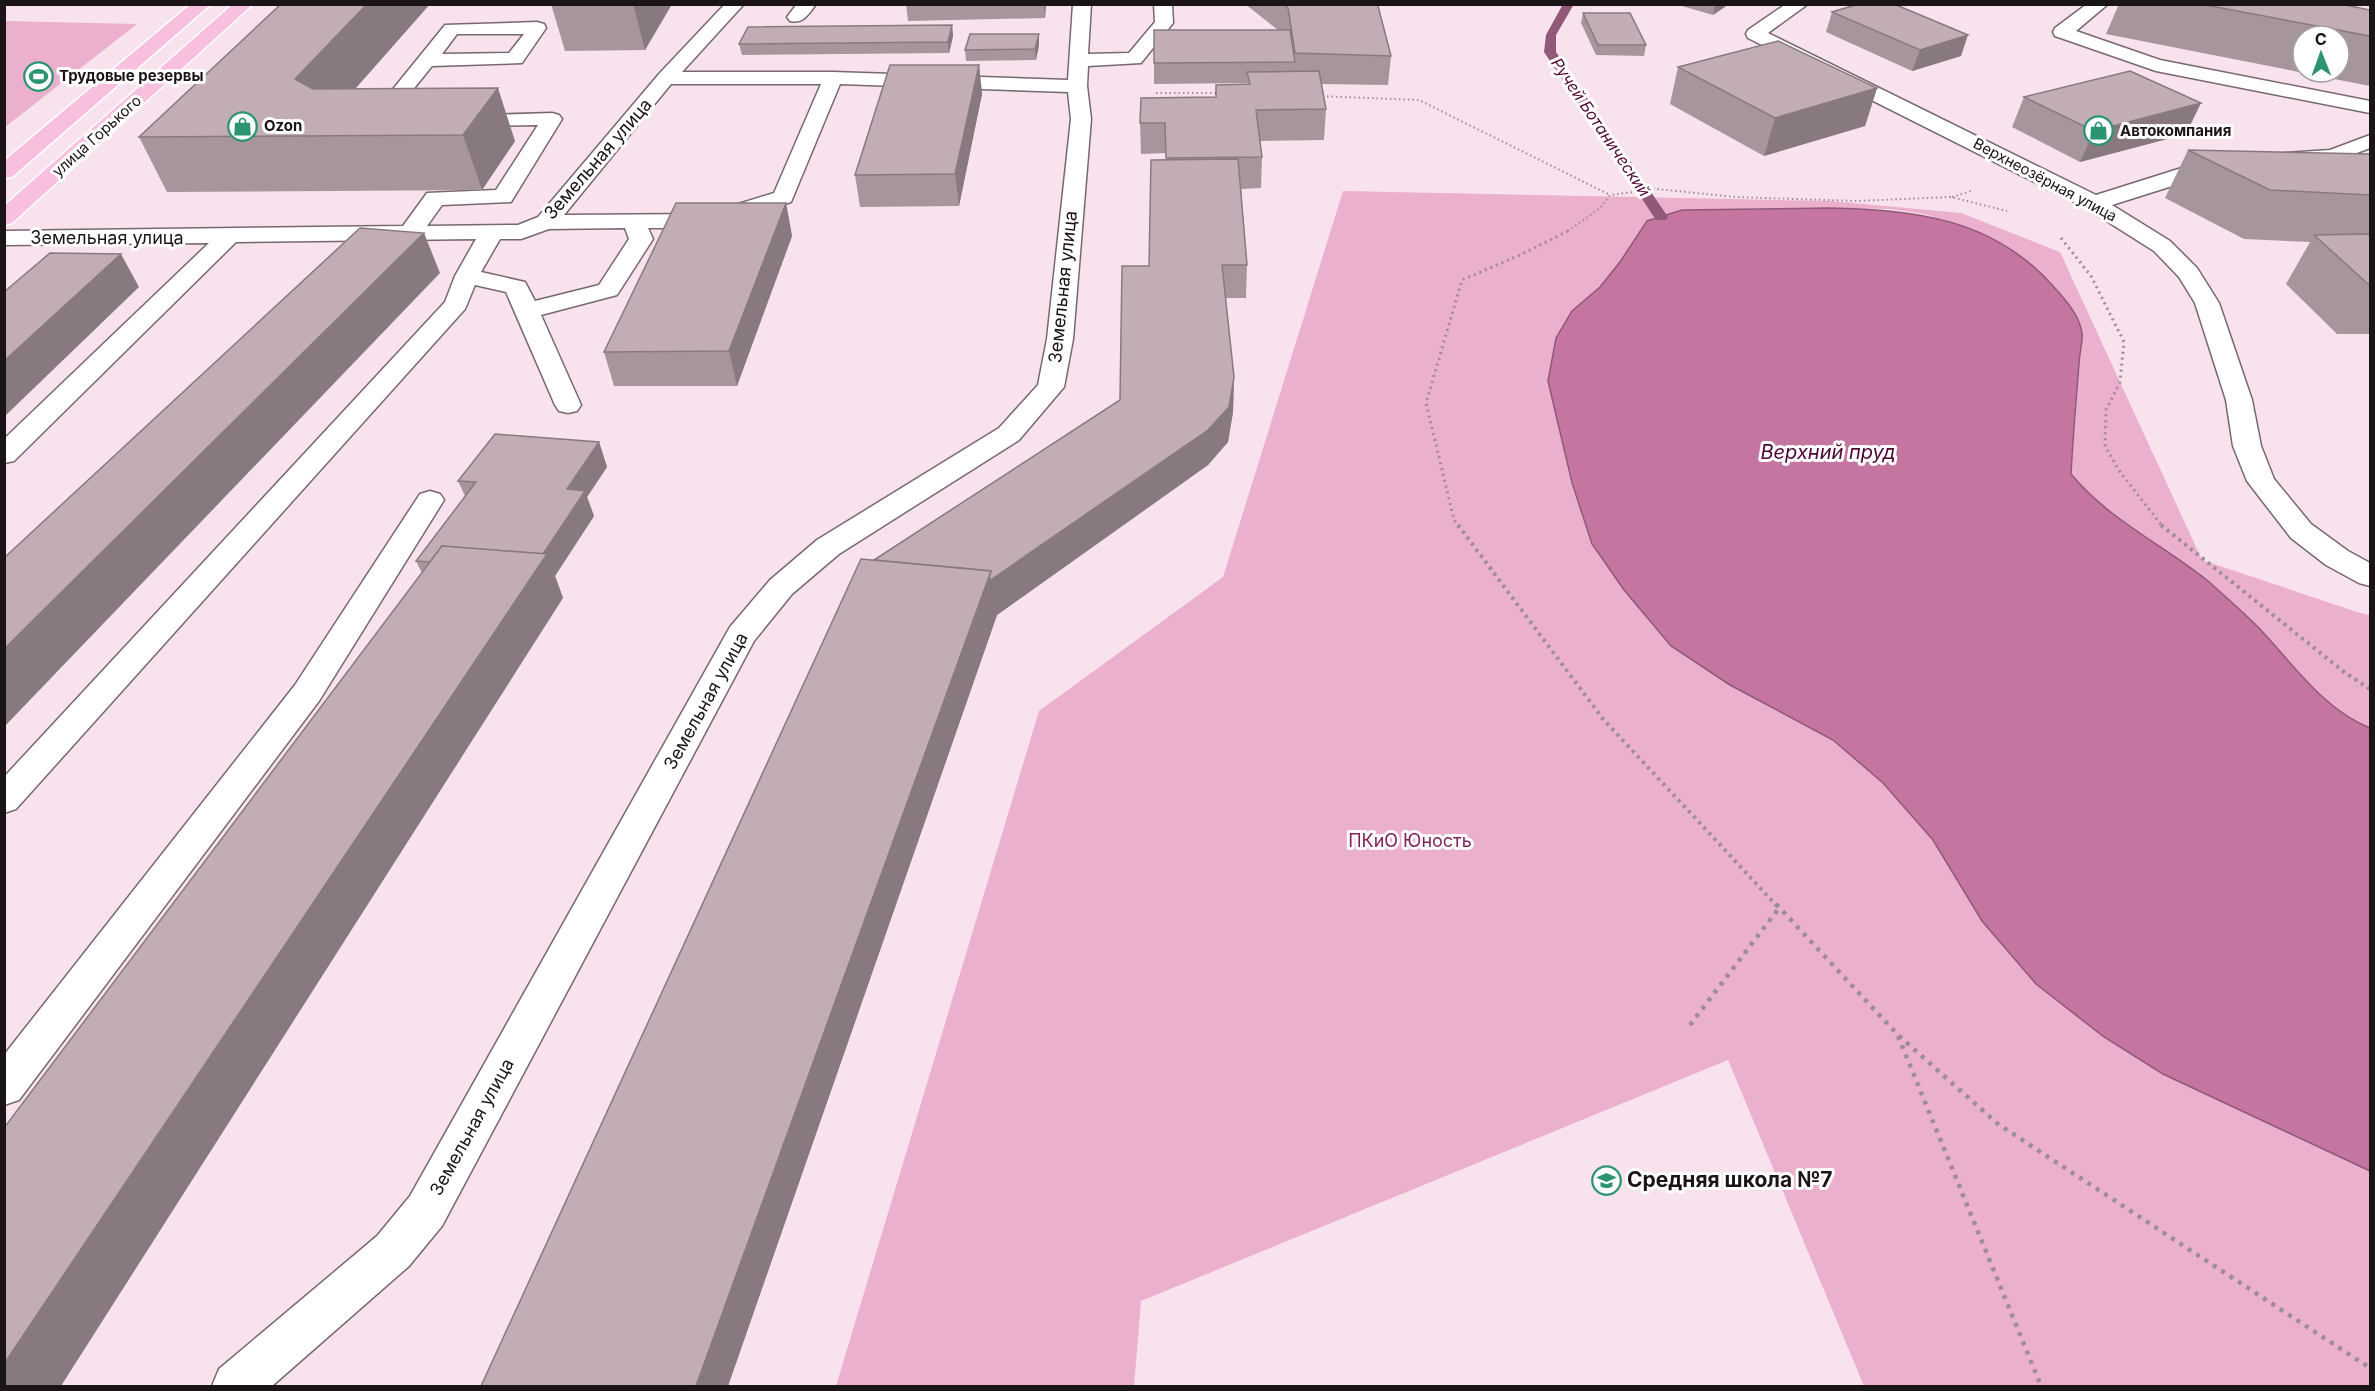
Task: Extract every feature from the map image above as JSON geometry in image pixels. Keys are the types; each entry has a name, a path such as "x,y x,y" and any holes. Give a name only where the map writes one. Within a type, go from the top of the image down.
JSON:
{"main road":[{"name":"улица Горького","path":"4,172 202,4"},
{"name":"улица Горького","path":"4,218 243,4"}],"street":[{"name":"Земельная улица","path":"4,238 521,232 546,222 666,78 735,4"},
{"name":"Земельная улица","path":"236,1386 393,1251 426,1211 741,635 781,587 828,547 1009,434 1051,387 1060,339 1080,119 1078,73 1082,4"},
{"path":"666,78 833,78 1078,73 1134,59 1164,23 1163,4"},
{"name":"Верхнеозёрная улица","path":"1800,4 1755,34 2094,203 2162,246 2189,273 2207,303 2239,400 2247,446 2261,481 2301,531 2337,558 2370,576"},
{"path":"2099,4 2062,32 2156,65 2370,107"},
{"path":"401,120 378,120 427,60"},
{"path":"546,222 708,221 783,197 833,78"},
{"path":"409,235 435,198 503,197 552,118 447,120"},
{"path":"2274,159 2333,156 2370,141"},
{"path":"2094,203 2226,162 2238,161"},
{"path":"526,311 608,290 641,239 634,221"},
{"path":"4,800 456,304 467,276 490,234"},
{"path":"4,455 228,237"},
{"path":"467,276 516,287 568,405"},
{"path":"4,1087 307,693 430,500"}],"path":[{"path":"1078,73 1136,93 1231,93"},
{"path":"1314,95 1419,100 1610,195 1657,189 1735,197 1845,201 1951,197 2016,213"},
{"path":"1610,195 1605,205 1569,231 1462,280 1426,403 1454,520 1603,719 1898,1035 1998,1124 2370,1368"},
{"path":"2056,235 2066,242 2091,276 2124,342 2120,382 2106,410 2105,446 2120,472 2158,523 2344,672 2370,690"},
{"path":"1690,1025 1779,908"},
{"path":"1898,1035 2041,1386"}],"green space":[{"name":"Трудовые резервы","path":"5,21 137,24 5,127"},
{"name":"ПКиО Юность","path":"1343,191 1831,201 1961,213 2060,252 2202,560 2370,615 2370,728 2344,714 2322,696 2216,588 2101,505 2071,474 2082,334 1994,239 1962,225 1924,214 1891,209 1829,208 1682,210 1647,221 1600,287 1572,311 1556,338 1548,381 1571,483 1592,544 1624,591 1671,646 1730,685 1833,740 1883,783 1933,840 1982,921 2036,984 2104,1037 2163,1074 2370,1171 2370,1386 1864,1386 1728,1060 1141,1301 1134,1386 836,1386 1039,711 1223,577"}],"water":[{"name":"Верхний пруд","path":"1829,208 1892,211 1951,222 1979,232 2005,246 2030,264 2054,287 2075,314 2082,333 2071,474 2102,505 2208,581 2259,628 2323,698 2353,720 2370,728 2370,1171 2163,1074 2104,1037 2036,984 1982,921 1933,840 1883,783 1833,740 1730,685 1671,646 1624,590 1592,544 1572,483 1548,381 1556,338 1572,311 1600,287 1647,221 1682,210"}],"building":[{"path":"281,4 367,4 295,79 313,89 498,88 463,135 139,137"},
{"path":"1284,4 1376,4 1391,56 1295,53 1288,8"},
{"path":"1859,4 1894,4 1968,35 1920,50 1832,12"},
{"path":"2200,4 2341,4 2370,10 2370,36 2351,32 2351,24 2306,24"},
{"path":"1583,13 1630,13 1646,45 1598,45"},
{"path":"952,25 948,42 739,44 748,27"},
{"path":"1154,30 1290,30 1295,62 1154,63"},
{"path":"970,34 1039,34 1035,49 965,50"},
{"path":"1778,41 1877,88 1775,118 1678,67"},
{"path":"890,65 979,65 955,174 855,175"},
{"path":"1319,71 1326,109 1256,110 1262,157 1166,158 1165,123 1140,123 1141,98 1216,97 1216,85 1250,84 1247,72"},
{"path":"2130,71 2201,103 2094,131 2024,97"},
{"path":"2188,150 2370,154 2370,195 2270,190"},
{"path":"1238,159 1247,265 1222,265 1234,377 1229,407 1208,430 992,579 989,579 991,571 874,560 1120,400 1122,266 1149,266 1151,160"},
{"path":"676,203 786,203 729,351 604,352"},
{"path":"360,228 424,233 4,649 4,558"},
{"path":"2370,234 2370,284 2314,235"},
{"path":"50,253 121,254 4,361 4,292"},
{"path":"495,434 599,442 567,489 585,491 543,554 442,546 430,562 416,561 476,482 458,481"},
{"path":"442,546 547,554 4,1364 4,1128"},
{"path":"861,559 991,571 696,1386 481,1386"}],"waterway":[{"name":"Ручей Ботанический","path":"1569,4 1551,35 1550,52 1661,217"}],"place":[{"name":"Трудовые резервы","path":"38,76"},
{"name":"Ozon","path":"243,126"},
{"name":"Автокомпания","path":"2099,131"},
{"name":"Средняя школа №7","path":"1606,1180"}]}
